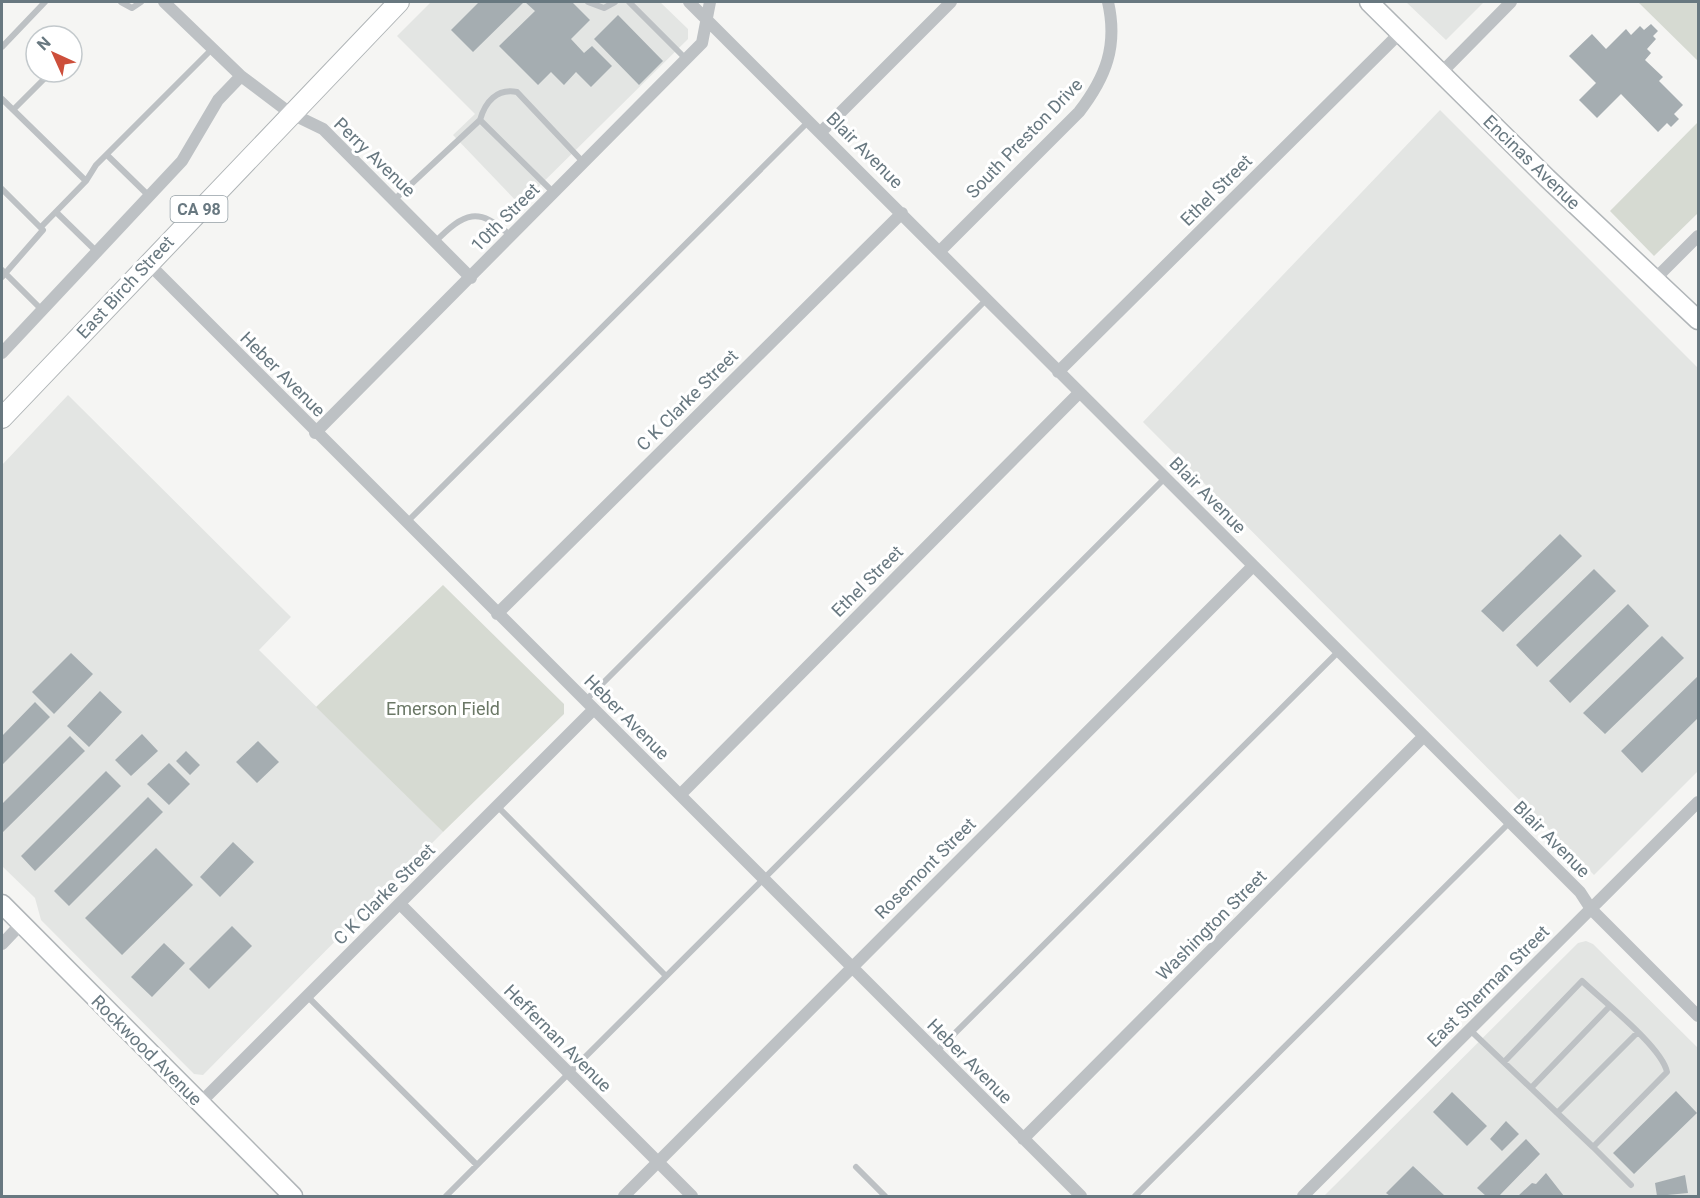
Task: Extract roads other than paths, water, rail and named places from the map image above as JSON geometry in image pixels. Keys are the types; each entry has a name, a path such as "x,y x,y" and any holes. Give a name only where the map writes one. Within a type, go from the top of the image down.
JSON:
{"main road":[{"name":"East Birch Street","path":"2,418 290,113 399,2"}],"street":[{"name":"Perry Avenue","path":"164,2 241,76 290,113 323,129 471,278"},
{"name":"Blair Avenue","path":"690,2 1580,892 1591,909 1698,1016"},
{"name":"10th Street","path":"315,433 512,237 702,42 710,2"},
{"path":"821,132 951,2"},
{"name":"South Preston Drive","path":"940,252 1079,111 1098,88 1108,61 1112,35 1108,2"},
{"name":"Encinas Avenue","path":"1369,2 1547,178 1656,278 1698,320"},
{"path":"1441,73 1511,2"},
{"name":"Ethel Street","path":"1058,372 1400,33"},
{"path":"2,352 182,161 218,100 241,76"},
{"name":"C K Clarke Street","path":"497,614 902,213"},
{"path":"1656,278 1698,236"},
{"name":"Heber Avenue","path":"148,263 315,433 1082,1197"},
{"name":"Ethel Street","path":"680,795 1079,393"},
{"name":"Rosemont Street","path":"624,1197 1253,566"},
{"name":"C K Clarke Street","path":"200,1102 497,806 590,705"},
{"name":"Washington Street","path":"1023,1139 1424,736"},
{"name":"East Sherman Street","path":"1303,1197 1698,802"},
{"name":"Rockwood Avenue","path":"2,904 292,1197"},
{"name":"Heffernan Avenue","path":"400,904 692,1197"},
{"path":"2,944 21,924"}],"lane":[{"path":"2,47 45,2"},
{"path":"122,2 132,8 141,2"},
{"path":"588,2 604,8 615,2"},
{"path":"628,2 686,59"},
{"path":"41,227 86,181 107,154 212,49"},
{"path":"13,110 39,84"},
{"path":"393,200 480,120 483,110 493,96 507,90 517,92 584,163"},
{"path":"2,99 86,181"},
{"path":"480,120 554,193"},
{"path":"406,523 810,120"},
{"path":"107,154 150,196"},
{"path":"2,189 41,227 43,233 3,274 42,309"},
{"path":"56,212 97,252"},
{"path":"435,242 461,219 472,216 486,217 512,237"},
{"path":"590,705 987,299"},
{"path":"446,1197 1165,478"},
{"path":"936,1052 1339,651"},
{"path":"497,806 666,976"},
{"path":"1135,1197 1510,822"},
{"path":"1504,1062 1582,981 1610,1007 1664,1061 1666,1072 1593,1147"},
{"path":"307,996 477,1166"},
{"path":"1531,1089 1610,1007"},
{"path":"1470,1030 1630,1185"},
{"path":"1557,1113 1637,1033"},
{"path":"856,1167 885,1197"}],"park label":[{"name":"Emerson Field","path":"443,708"}]}
